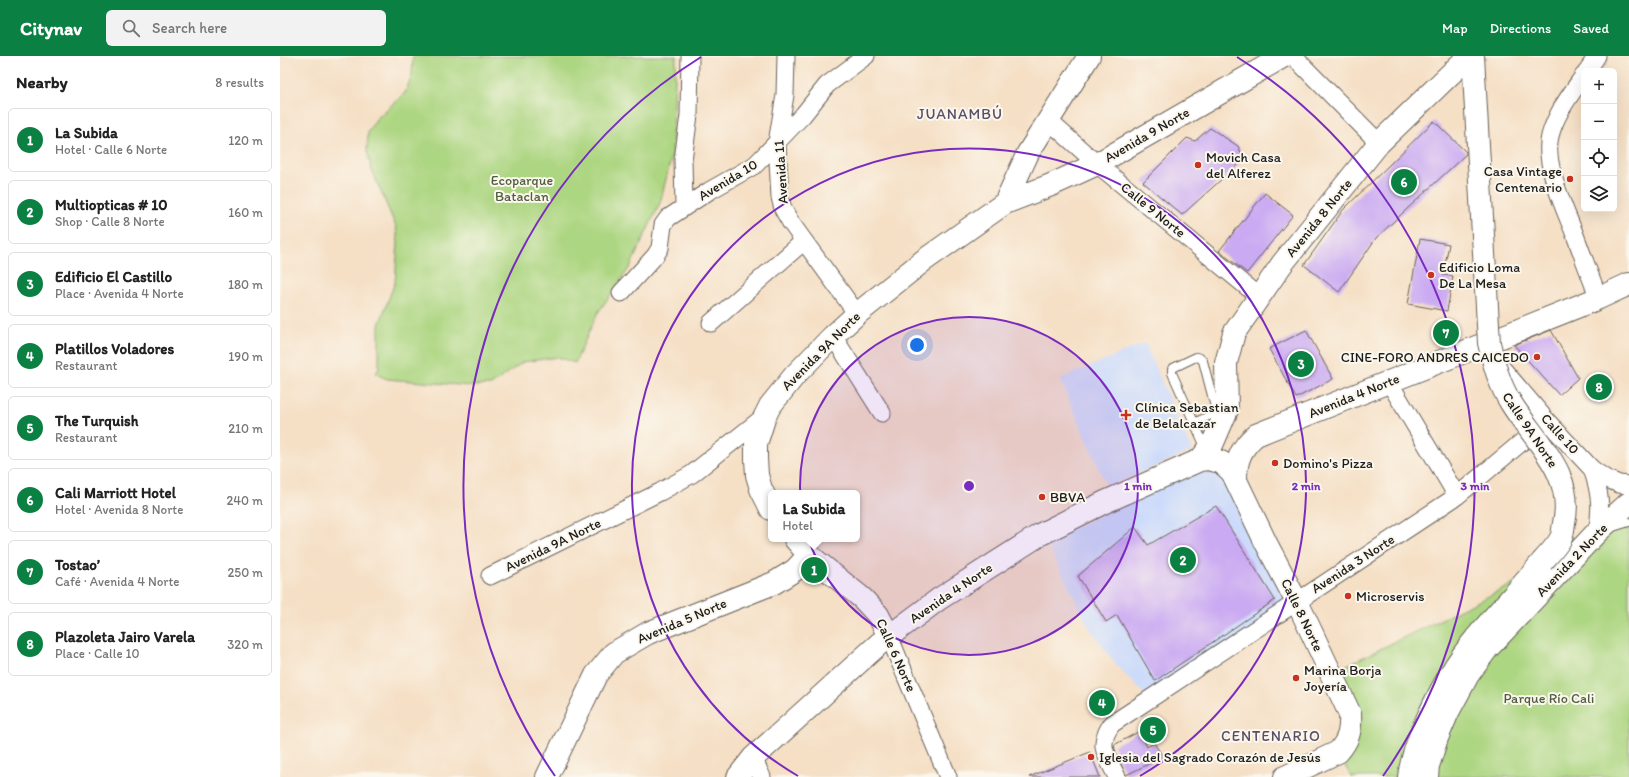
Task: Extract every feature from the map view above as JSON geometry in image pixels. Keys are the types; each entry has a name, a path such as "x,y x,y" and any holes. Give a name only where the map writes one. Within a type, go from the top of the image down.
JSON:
{"main road":[{"path":"1005,203 1028,153 1089,56"},
{"name":"Avenida 9 Norte","path":"1005,203 1051,185 1097,164 1284,56"},
{"name":"Avenida 8 Norte","path":"1203,456 1216,437 1226,410 1218,384 1226,363 1234,333 1258,296 1378,143 1469,56"},
{"name":"Calle 9A Norte","path":"1453,669 1475,639 1561,538 1567,511 1563,486 1557,468 1511,403 1498,379 1489,343 1473,56"},
{"name":"Avenida 9A Norte","path":"765,416 781,390 833,336 857,314 923,261 1005,203"},
{"name":"Avenida 4 Norte","path":"1256,435 1599,298 1629,284"},
{"path":"1226,410 1234,424 1248,433 1256,435"},
{"path":"765,416 756,444 756,459 757,476 761,489 768,503"},
{"path":"1236,478 1238,458 1242,449 1256,435"},
{"name":"Avenida 4 Norte","path":"738,777 758,768 889,636 939,599 1041,534 1104,502 1203,456"},
{"name":"Calle 8 Norte","path":"1203,456 1207,459 1221,462 1227,466 1236,478 1266,543 1350,714 1350,733 1344,745 1338,752 1285,777"},
{"name":"Avenida 2 Norte","path":"1516,618 1597,532 1629,503"},
{"name":"Calle 6 Norte","path":"798,542 809,555 862,598 878,615 889,636"},
{"name":"Avenida 5 Norte","path":"547,777 596,675 614,653 648,633 774,583 795,570 809,555"},
{"path":"1409,777 1411,763 1421,732 1432,706 1453,669 1516,618"},
{"path":"1427,777 1428,766 1437,738 1448,712 1468,675 1487,649 1516,618"}],"street":[{"path":"684,206 683,160 689,115 690,56"},
{"name":"Avenida 11","path":"786,56 785,95 777,143 780,197 783,209 804,242 857,314"},
{"name":"Avenida 10","path":"621,293 655,256 660,248 663,225 668,218 684,206 755,166 803,115 827,85 866,56"},
{"path":"1293,56 1378,143"},
{"path":"1589,68 1597,56"},
{"path":"1581,79 1554,122 1550,138 1550,158 1555,183 1599,298"},
{"name":"Calle 9 Norte","path":"1049,121 1097,164 1258,296"},
{"path":"711,323 804,242"},
{"path":"833,336 882,413"},
{"path":"1498,338 1498,361"},
{"name":"Calle 10","path":"1474,348 1498,361 1547,421 1592,469 1604,478 1629,486"},
{"path":"1389,382 1457,496"},
{"name":"Avenida 9A Norte","path":"490,576 660,492 692,474 765,416"},
{"name":"Avenida 3 Norte","path":"1117,777 1103,745 1104,734 1112,724 1457,496 1547,421"},
{"name":"Calle 10","path":"1592,469 1598,486 1601,502 1601,517 1597,532"},
{"name":"Calle 6 Norte","path":"889,636 948,777"}],"lane":[{"path":"1194,423 1215,411 1218,384 1203,361 1196,357 1172,369 1172,373 1194,423 1203,456"},
{"path":"1597,532 1629,522"}],"shaded area":[{"name":"Clínica Sebastian de Belalcazar","path":"1145,343 1192,451 1107,487 1060,379"},
{"path":"1214,460 1296,602 1149,699 1117,666 1090,629 1046,541"}],"green space":[{"name":"Ecoparque Bataclan","path":"413,56 676,56 672,155 660,203 630,267 597,314 575,363 558,357 523,362 491,385 471,386 387,379 376,374 379,368 379,325 395,282 398,243 396,227 371,168 367,150 368,132 376,119 405,93 412,75"},
{"name":"Parque Río Cali","path":"1629,503 1629,777 1427,777 1468,675"},
{"path":"1530,576 1409,777 1351,777 1338,752 1344,745 1339,669"}],"building":[{"path":"1434,121 1466,152 1466,154 1376,238 1339,292 1304,265 1343,210"},
{"name":"Movich Casa del Alferez","path":"1210,128 1238,146 1244,159 1182,215 1143,182 1187,138 1195,141"},
{"path":"1265,193 1293,215 1247,273 1219,251"},
{"name":"Edificio Loma De La Mesa","path":"1420,239 1449,244 1443,275 1453,276 1447,311 1408,304"},
{"path":"1306,330 1333,379 1296,398 1269,349"},
{"path":"1551,330 1578,378 1559,395 1514,345"},
{"path":"1216,506 1275,600 1155,681 1117,615 1106,622 1078,576 1135,527 1148,545"},
{"path":"1140,731 1147,747 1154,743 1163,757 1126,775 1114,745"},
{"path":"1090,752 1100,777 1029,777"}],"place":[{"name":"Movich Casa del Alferez","path":"1198,165"},
{"name":"Casa Vintage Centenario","path":"1570,179"},
{"name":"Cali Marriott Hotel","path":"1404,182"},
{"name":"Edificio Loma De La Mesa","path":"1431,275"},
{"name":"Tostao’","path":"1446,333"},
{"name":"CINE-FORO ANDRES CAICEDO","path":"1537,357"},
{"name":"Edificio El Castillo","path":"1301,364"},
{"name":"Plazoleta Jairo Varela","path":"1599,387"},
{"name":"Clínica Sebastian de Belalcazar","path":"1126,415"},
{"name":"Domino's Pizza","path":"1275,463"},
{"name":"BBVA","path":"1042,497"},
{"name":"Multiopticas # 10","path":"1183,560"},
{"name":"La Subida","path":"814,570"},
{"name":"Microservis","path":"1348,596"},
{"name":"Marina Borja Joyería","path":"1296,678"},
{"name":"Platillos Voladores","path":"1102,703"},
{"name":"The Turquish","path":"1153,730"},
{"name":"Iglesia del Sagrado Corazón de Jesús","path":"1091,757"}],"district":[{"name":"JUANAMBÚ","path":"960,114"},
{"name":"CENTENARIO","path":"1271,736"}]}
